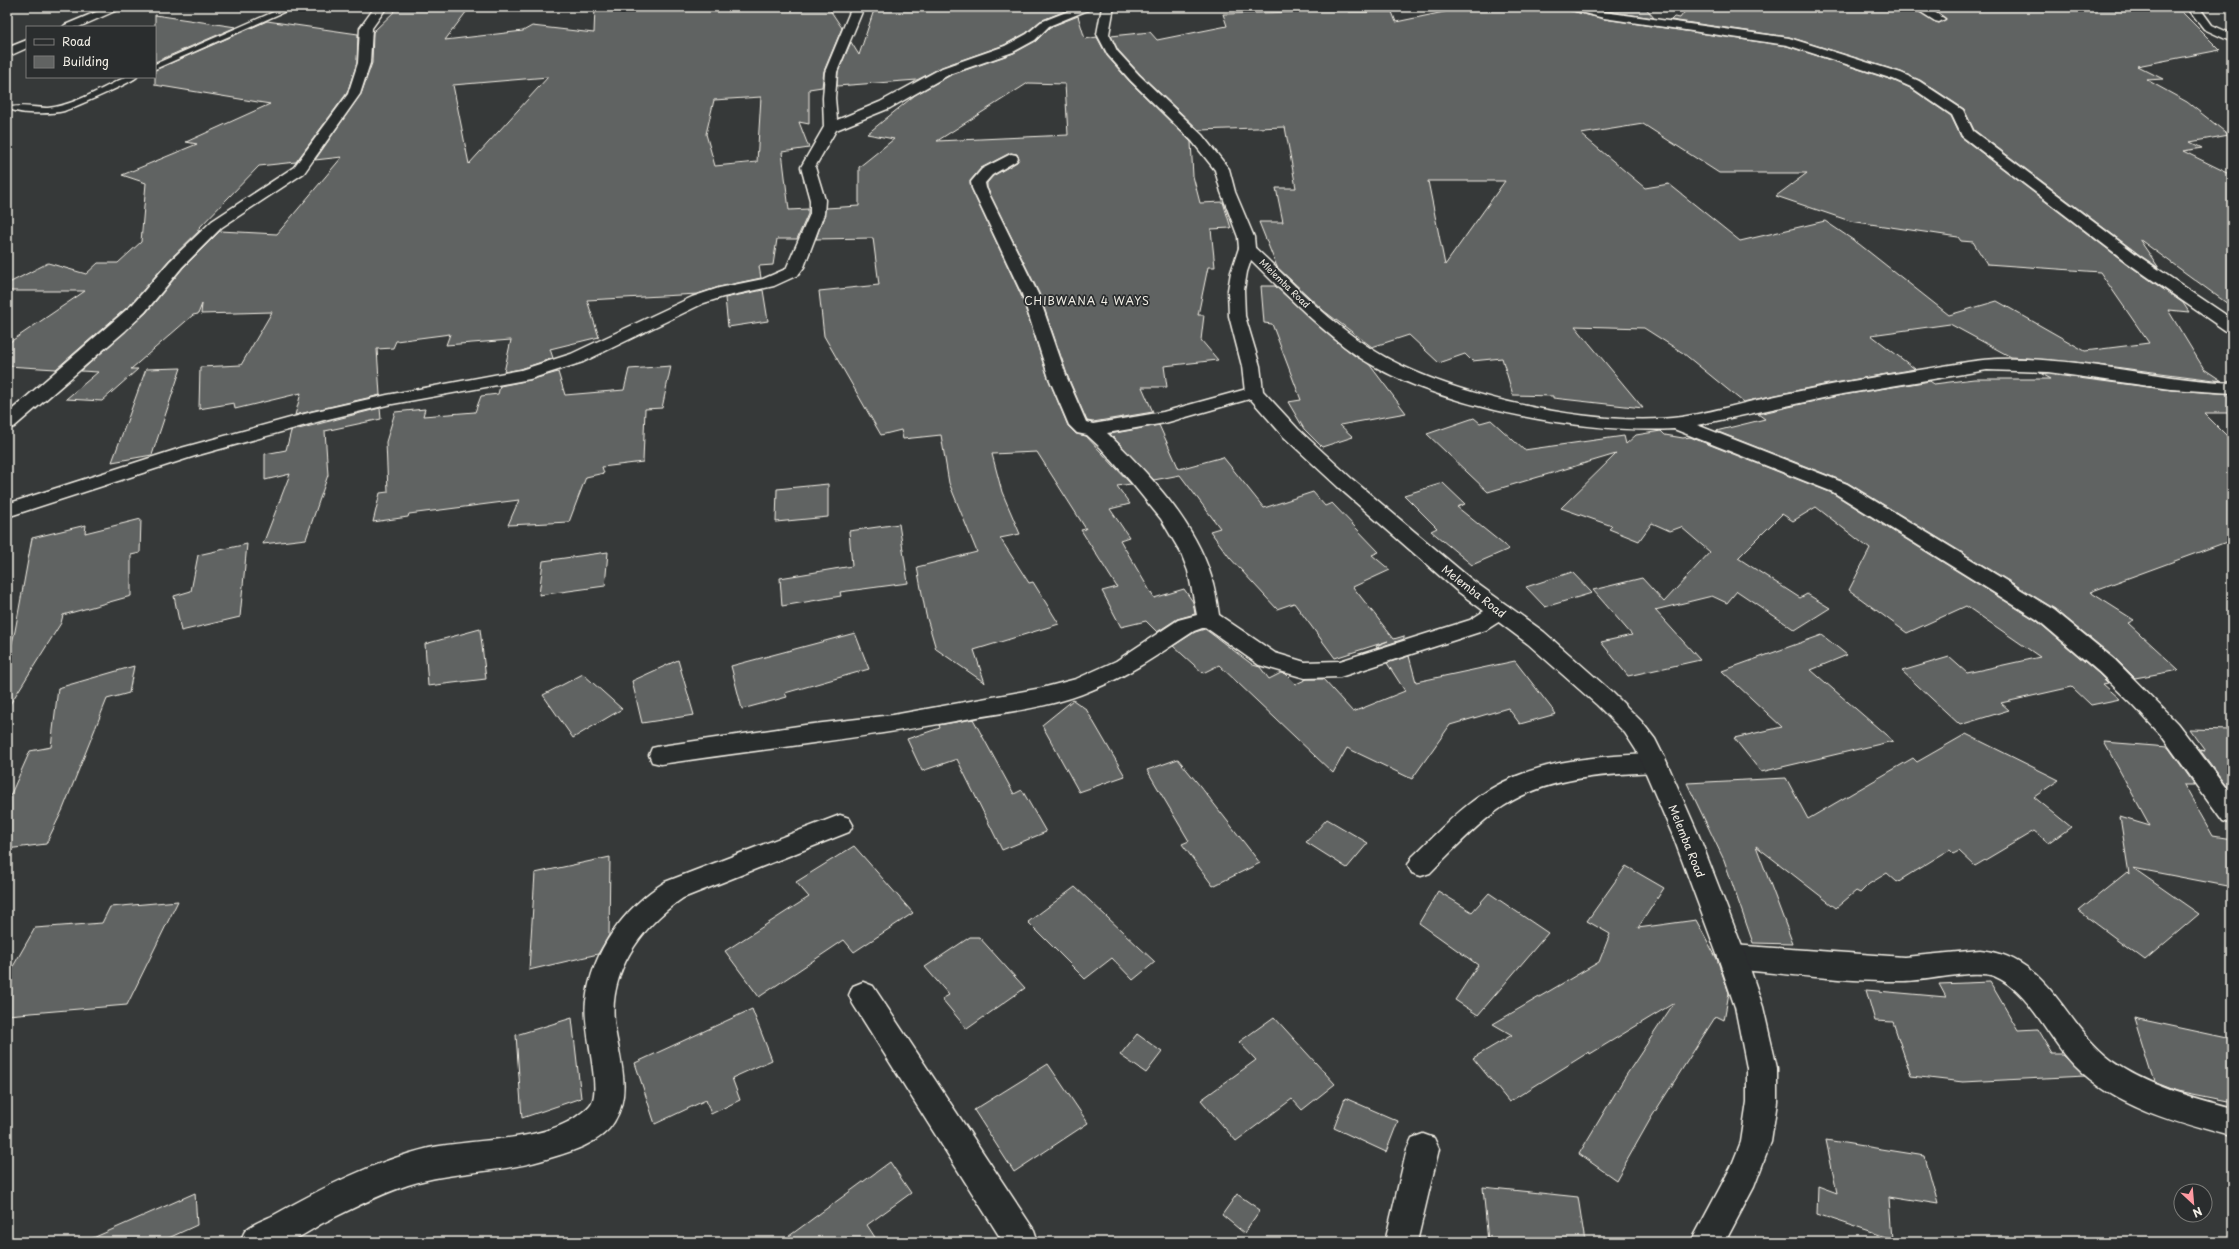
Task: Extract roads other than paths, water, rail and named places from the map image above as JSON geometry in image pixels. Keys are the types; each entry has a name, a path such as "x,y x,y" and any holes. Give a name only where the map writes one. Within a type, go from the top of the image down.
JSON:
{"street":[{"path":"71,26 118,7"},
{"path":"7,423 120,327 139,308 176,264 217,224 233,212 285,182 299,170 345,109 354,94 364,63 366,28 381,7"},
{"path":"7,511 182,454 318,416 387,400 524,375 577,358 698,300 719,293 768,283 786,276 796,267 817,214 816,192 808,174 808,167 831,127 829,98 831,72 858,7"},
{"path":"831,127 886,105 946,71 1009,49 1030,37 1045,24 1089,7"},
{"path":"1011,158 996,165 984,175 978,182 979,188 1030,294 1058,378 1078,425 1084,429 1093,430 1165,417 1254,392 1251,366 1237,316 1237,284 1247,248 1246,237 1220,164 1197,138 1135,78 1106,43 1103,25 1108,7"},
{"path":"1572,7 1604,15 1790,42 1897,76 1915,84 1943,101 1958,114 1967,132 2008,164 2134,260 2232,327"},
{"path":"1919,7 1939,19"},
{"path":"2193,7 2208,27 2232,38"},
{"path":"7,52 26,44"},
{"name":"Mlelemba Road","path":"1247,248 1338,332 1382,363 1450,391 1545,413 1592,421 1676,423"},
{"path":"1676,423 1861,384 1984,366 2034,366 2187,386 2232,388"},
{"name":"Melemba Road","path":"1254,392 1269,410 1316,456 1405,534 1464,585 1536,638 1605,699 1633,727 1646,745 1686,836 1732,957 1749,1007 1762,1068 1762,1102 1756,1142 1743,1176 1707,1242"},
{"path":"1676,423 1821,480 1846,492 2046,615 2107,666 2141,698 2169,729 2232,814"},
{"path":"1093,430 1119,454 1149,491 1188,549 1200,573 1206,595 1208,619"},
{"path":"661,755 805,734 893,724 1042,697 1083,685 1124,667 1186,625 1208,619 1267,659 1305,670 1340,669 1478,625 1500,611"},
{"path":"1421,865 1476,812 1496,797 1519,784 1560,772 1616,765 1655,763"},
{"path":"257,1242 336,1201 409,1170 448,1160 493,1156 533,1147 571,1136 592,1125 604,1111 609,1091 599,1020 602,990 610,965 636,921 653,904 681,887 840,825"},
{"path":"1732,957 1841,967 1906,969 1956,964 1995,964 2009,971 2023,982 2040,1000 2075,1045 2107,1074 2140,1093 2178,1108 2232,1123"},
{"path":"862,995 1022,1242"},
{"path":"1401,1242 1423,1149"}],"lane":[{"path":"156,67 291,7"},
{"path":"13,108 38,111 61,109 131,78"}],"district":[{"name":"CHIBWANA 4 WAYS","path":"1087,300"}]}
